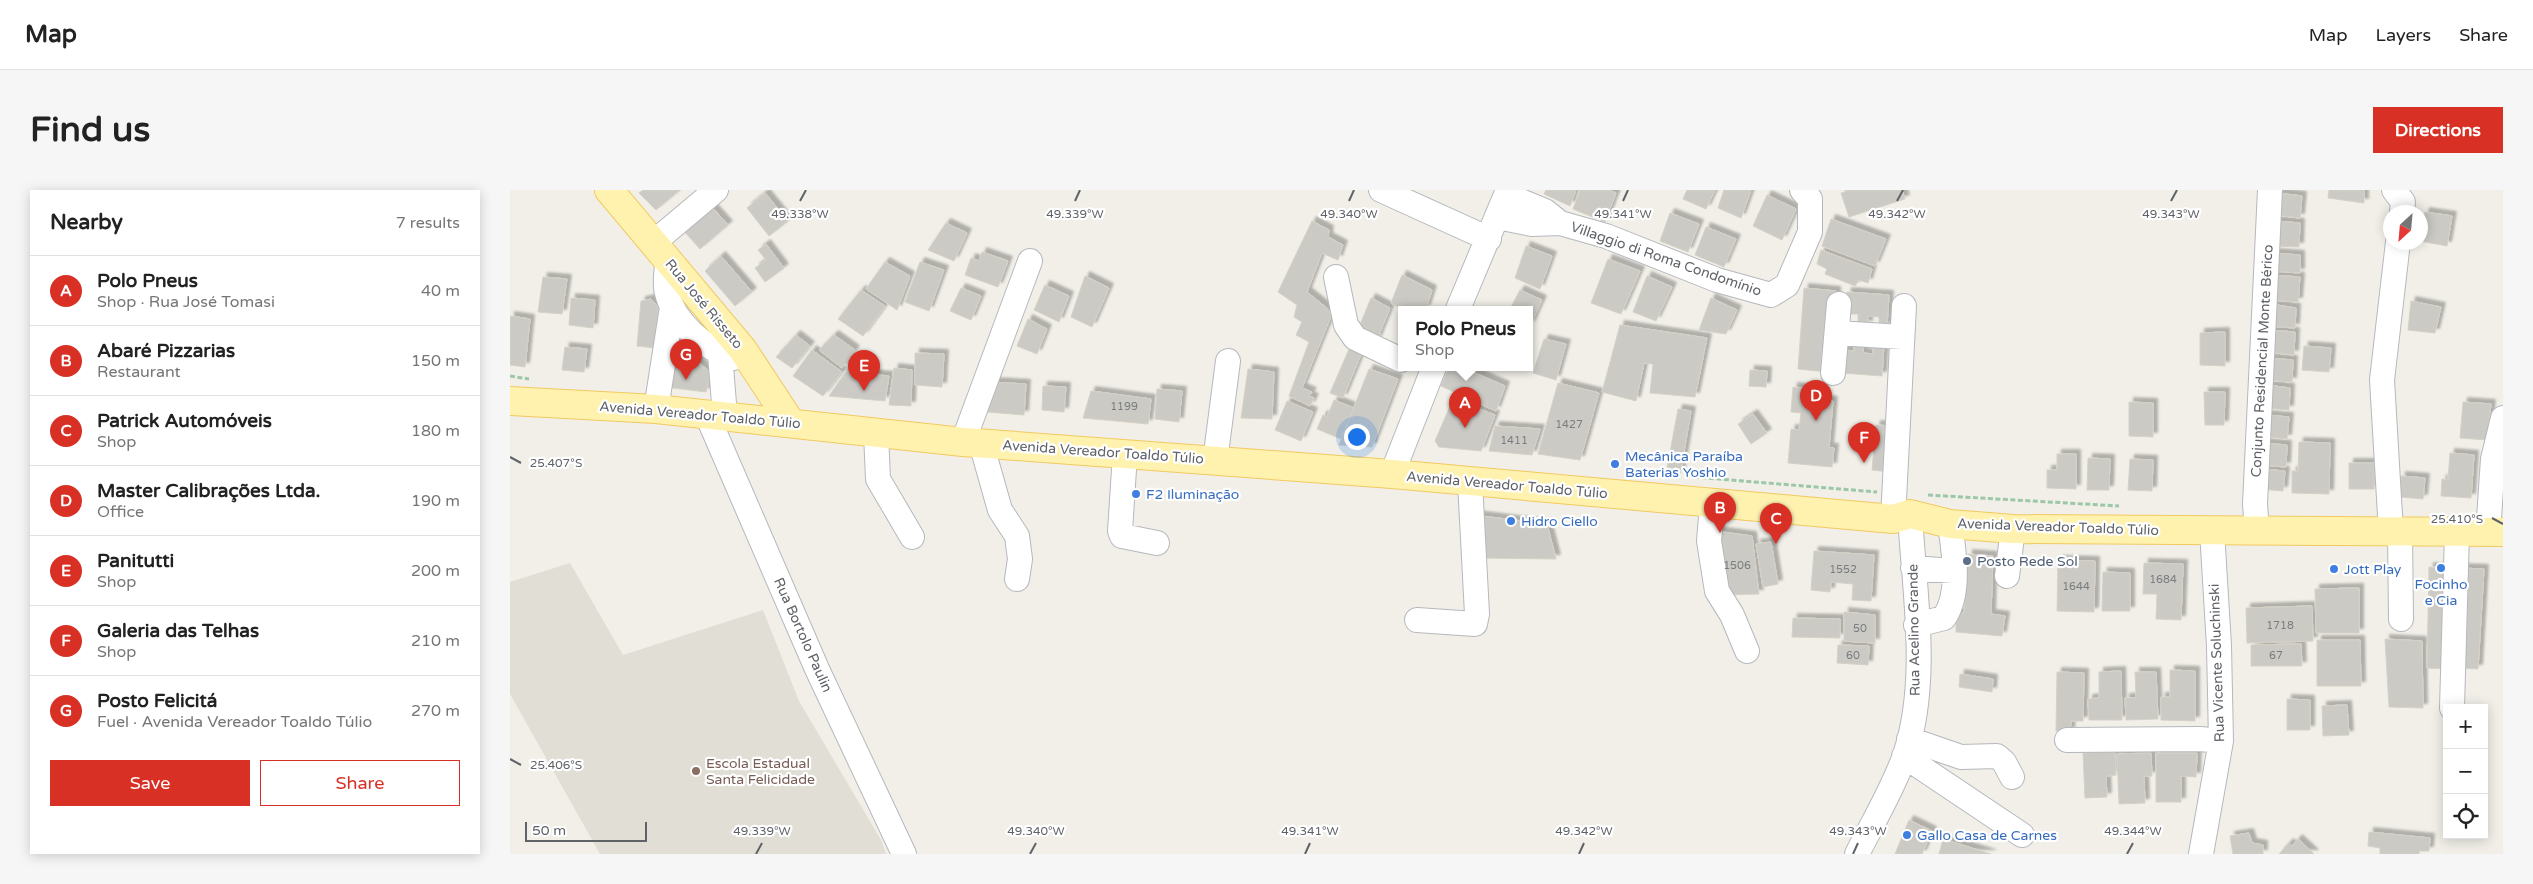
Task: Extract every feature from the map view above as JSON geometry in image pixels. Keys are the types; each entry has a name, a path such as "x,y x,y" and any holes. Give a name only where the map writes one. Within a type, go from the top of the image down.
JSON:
{"main road":[{"name":"Rua José Risseto","path":"609,190 660,252 732,352 791,423"},
{"name":"Avenida Vereador Toaldo Túlio","path":"510,401 656,409 972,443 1392,474 1712,504 1899,508 1950,524 2013,529 2496,532"}],"street":[{"path":"716,190 660,252 666,291 672,308 687,328 732,352"},
{"name":"Villaggio di Roma Condomínio","path":"1381,190 1493,228 1560,223 1606,236 1717,280 1771,295 1787,285 1810,232 1810,199 1802,190"},
{"name":"Conjunto Residencial Monte Bérico","path":"2257,531 2255,504 2270,190"},
{"path":"2394,190 2403,202 2403,205"},
{"path":"1459,306 1507,192"},
{"name":"Villaggio di Roma Condomínio","path":"1507,192 1545,211 1560,223"},
{"path":"2397,250 2382,380 2401,619"},
{"path":"1017,579 1020,559 1017,536 1000,510 972,443 1030,261"},
{"path":"1336,277 1346,324 1355,338 1398,359"},
{"path":"1834,373 1839,304"},
{"name":"Rua Acelino Grande","path":"1857,854 1907,748 1918,692 1913,568 1899,508 1904,306"},
{"path":"656,409 672,308"},
{"path":"1837,333 1902,337"},
{"name":"Rua Bortolo Paulin","path":"732,352 716,416 817,669 904,854"},
{"path":"1215,461 1228,361"},
{"path":"1392,474 1426,371"},
{"path":"2496,532 2493,459 2503,418"},
{"path":"876,433 878,479 912,537"},
{"path":"1125,454 1120,531 1122,536 1128,539 1157,543"},
{"path":"1417,620 1474,624 1477,614 1470,482"},
{"path":"1712,504 1708,534 1717,591 1732,615 1747,651"},
{"path":"1916,625 1944,618 1950,610 1954,553 1950,524"},
{"path":"2007,576 2013,529"},
{"name":"Rua Vicente Soluchinski","path":"2200,854 2221,741 2219,646 2212,531"},
{"path":"2452,704 2457,532"},
{"path":"1913,568 1954,571"},
{"path":"2068,740 2200,739 2221,741"},
{"path":"1907,748 1961,757 1997,756 2004,762 2012,777"},
{"path":"1907,748 2022,836"}],"path":[{"path":"1686,477 1899,508 2129,507"}],"shaded area":[{"name":"Escola Estadual Santa Felicidade","path":"570,563 623,655 763,610 799,701 881,840 886,854 600,854 510,694 510,582"}],"building":[{"path":"643,190 680,190 656,210 639,193"},
{"path":"1546,190 1576,190 1570,206 1544,194"},
{"path":"1580,190 1608,190 1616,193 1605,222 1573,209"},
{"path":"1687,190 1715,190 1706,209 1683,199"},
{"path":"1724,190 1751,190 1741,218 1718,208"},
{"path":"1851,190 1902,190 1905,199 1849,217 1841,193"},
{"path":"2329,190 2364,190 2364,203 2328,198"},
{"path":"765,193 788,221 769,236 747,208"},
{"path":"2277,193 2302,196 2300,218 2276,215"},
{"path":"1767,195 1796,209 1782,240 1753,226"},
{"path":"710,205 728,225 700,249 682,229"},
{"path":"2428,212 2452,216 2447,246 2428,242"},
{"path":"1670,213 1699,224 1688,252 1660,241"},
{"path":"1831,219 1886,239 1875,266 1822,246"},
{"path":"1312,221 1329,230 1328,237 1343,245 1338,260 1322,253 1307,292 1328,309 1331,316 1302,388 1312,392 1309,396 1314,398 1310,406 1289,396 1309,342 1296,335 1302,322 1294,317 1297,305 1278,292"},
{"path":"2276,221 2300,223 2299,247 2274,246"},
{"path":"946,223 967,233 954,261 928,250"},
{"path":"1706,227 1736,239 1724,267 1695,255"},
{"path":"766,244 784,268 765,282 755,268 766,260 758,250"},
{"path":"1526,246 1552,256 1540,289 1515,278"},
{"path":"1821,250 1872,269 1868,283 1859,280 1855,286 1825,274 1827,269 1817,264"},
{"path":"982,252 1008,261 998,287 965,275 971,258 979,261"},
{"path":"2273,253 2300,255 2300,273 2272,271"},
{"path":"721,256 752,292 735,306 705,271"},
{"path":"1608,259 1640,271 1621,314 1591,303"},
{"path":"885,262 910,276 897,310 866,289"},
{"path":"920,262 944,270 929,311 905,302"},
{"path":"1402,275 1432,290 1427,306 1398,307 1391,303"},
{"path":"2271,275 2300,277 2298,302 2270,300"},
{"path":"1085,276 1109,288 1092,327 1071,317"},
{"path":"1647,276 1672,287 1656,321 1633,312"},
{"path":"543,277 567,279 562,314 538,312"},
{"path":"1045,285 1069,296 1059,322 1034,310"},
{"path":"961,288 981,296 971,320 950,311"},
{"path":"1804,288 1836,291 1836,299 1827,299 1825,321 1834,322 1833,332 1824,332 1823,342 1831,343 1830,351 1822,350 1821,363 1828,364 1827,372 1798,369"},
{"path":"861,290 885,306 863,336 838,319"},
{"path":"1520,290 1542,300 1533,320 1533,306 1512,306"},
{"path":"1847,292 1889,295 1887,327 1879,326 1879,317 1868,316 1868,325 1858,324 1858,314 1845,314"},
{"path":"571,298 595,300 593,328 569,325"},
{"path":"1371,298 1390,308 1377,340 1357,332"},
{"path":"1711,298 1737,310 1726,334 1699,330"},
{"path":"651,299 658,307 655,348 637,346 641,301"},
{"path":"2411,301 2441,307 2435,333 2408,330"},
{"path":"2270,304 2296,308 2295,328 2268,326"},
{"path":"510,316 530,319 525,367 510,365"},
{"path":"1028,319 1047,329 1037,354 1017,346"},
{"path":"1620,325 1707,338 1695,397 1650,393 1653,364 1644,363 1636,401 1602,392"},
{"path":"2267,330 2295,332 2294,355 2266,352"},
{"path":"2225,332 2225,366 2200,365 2200,333"},
{"path":"796,335 810,346 792,368 776,357"},
{"path":"834,335 855,350 842,368 819,350"},
{"path":"1544,339 1566,344 1556,380 1533,373"},
{"path":"1854,342 1864,342 1863,353 1873,354 1873,344 1884,344 1882,376 1842,373 1843,350 1854,351"},
{"path":"2304,346 2331,348 2329,372 2302,370"},
{"path":"565,347 587,349 584,372 562,370"},
{"path":"1350,347 1362,352 1343,398 1330,393"},
{"path":"669,349 684,350 711,373 706,392 665,387"},
{"path":"812,350 842,372 823,396 793,376"},
{"path":"915,353 944,354 942,387 915,385"},
{"path":"2267,358 2293,360 2292,382 2264,380"},
{"path":"894,368 912,370 911,406 889,405"},
{"path":"1248,369 1274,372 1272,419 1241,418"},
{"path":"1369,369 1398,379 1372,447 1339,445"},
{"path":"1750,370 1767,371 1766,387 1749,386"},
{"path":"1447,371 1470,371 1505,386 1496,411 1441,386"},
{"path":"846,372 889,376 885,401 829,396"},
{"path":"991,382 1026,384 1024,415 987,412"},
{"path":"1558,383 1599,393 1580,460 1538,454"},
{"path":"2266,385 2290,388 2289,410 2264,408"},
{"path":"1043,386 1066,387 1064,412 1042,410"},
{"path":"1793,387 1812,389 1812,399 1833,401 1829,448 1834,448 1832,467 1788,463 1791,429 1799,430 1801,413 1791,412"},
{"path":"1157,389 1182,391 1179,422 1155,419"},
{"path":"1091,391 1151,399 1148,424 1083,418"},
{"path":"2204,392 2225,392 2224,425 2205,425"},
{"path":"1453,399 1495,415 1481,451 1439,447 1435,441"},
{"path":"1334,400 1354,408 1341,439 1317,429 1323,415 1327,417"},
{"path":"1287,401 1313,412 1301,441 1275,430"},
{"path":"2129,402 2153,403 2153,437 2129,436"},
{"path":"2463,402 2491,404 2487,440 2460,438"},
{"path":"1678,409 1691,411 1680,475 1666,474"},
{"path":"1753,414 1767,433 1751,444 1738,424"},
{"path":"2265,415 2289,417 2287,439 2262,436"},
{"path":"1876,425 1892,426 1889,472 1872,470"},
{"path":"1495,426 1540,429 1532,455 1489,451"},
{"path":"2299,442 2330,443 2329,494 2292,493 2292,471 2298,471"},
{"path":"2263,443 2287,445 2286,467 2262,465"},
{"path":"2450,453 2474,455 2471,498 2441,496 2442,479 2448,480"},
{"path":"2057,454 2076,454 2076,489 2047,488 2047,470 2057,470"},
{"path":"2088,458 2110,459 2109,490 2087,490"},
{"path":"2130,459 2153,460 2152,491 2128,490"},
{"path":"2349,463 2374,463 2374,489 2349,489"},
{"path":"2260,469 2285,471 2283,491 2259,489"},
{"path":"2401,476 2425,478 2423,499 2400,497"},
{"path":"1473,515 1547,524 1556,559 1477,558"},
{"path":"1715,531 1752,536 1759,594 1722,595"},
{"path":"1771,542 1778,584 1763,587 1756,544"},
{"path":"1814,551 1874,555 1871,601 1852,600 1853,584 1831,582 1830,592 1811,590"},
{"path":"1968,554 1993,556 1991,614 2005,616 2002,636 1956,632 1956,612 1964,613"},
{"path":"2058,560 2095,561 2094,612 2057,611"},
{"path":"2144,563 2183,564 2181,620 2156,619 2157,594 2143,594"},
{"path":"2429,567 2453,569 2448,669 2427,668"},
{"path":"2460,568 2484,569 2478,669 2456,668"},
{"path":"2103,572 2130,573 2130,611 2102,611"},
{"path":"2359,588 2359,633 2316,633 2315,589"},
{"path":"2312,606 2313,641 2247,643 2246,608"},
{"path":"1844,612 1875,615 1875,643 1844,641"},
{"path":"1793,618 1840,619 1840,638 1792,637"},
{"path":"2385,639 2422,641 2423,708 2389,707"},
{"path":"2317,640 2360,640 2361,686 2317,686"},
{"path":"2301,644 2302,666 2251,666 2251,645"},
{"path":"1838,645 1869,646 1868,665 1837,663"},
{"path":"2170,670 2195,671 2195,721 2161,720 2161,697 2170,697"},
{"path":"2121,671 2122,720 2089,720 2088,699 2099,698 2099,672"},
{"path":"2057,672 2084,673 2083,721 2071,721 2070,732 2056,731"},
{"path":"2135,672 2156,672 2158,719 2126,720 2125,698 2136,698"},
{"path":"1960,674 1993,679 1992,692 1959,687"},
{"path":"2287,699 2310,700 2310,730 2287,730"},
{"path":"2347,705 2349,735 2323,736 2322,706"},
{"path":"2115,752 2116,775 2106,776 2107,797 2085,798 2083,753"},
{"path":"2151,753 2152,776 2144,776 2145,803 2119,804 2117,754"},
{"path":"2156,753 2197,753 2196,777 2181,776 2181,802 2156,802"},
{"path":"1909,820 1932,831 1922,854 1895,854"},
{"path":"2369,832 2430,838 2429,851 2419,851 2419,854 2380,854 2380,848 2368,846"},
{"path":"2249,833 2252,843 2263,845 2263,854 2233,854 2230,836"},
{"path":"1943,839 1991,854 1939,854"},
{"path":"2298,839 2314,854 2279,854 2289,843 2292,846"}],"place":[{"name":"Posto Felicitá","path":"686,380"},
{"name":"Panitutti","path":"864,391"},
{"name":"Master Calibrações Ltda.","path":"1816,421"},
{"name":"Polo Pneus","path":"1465,428"},
{"name":"Galeria das Telhas","path":"1864,463"},
{"name":"Mecânica Paraíba Baterias Yoshio","path":"1615,464"},
{"name":"F2 Iluminação","path":"1136,494"},
{"name":"Hidro Ciello","path":"1511,521"},
{"name":"Abaré Pizzarias","path":"1720,533"},
{"name":"Patrick Automóveis","path":"1776,544"},
{"name":"Posto Rede Sol","path":"1967,561"},
{"name":"Focinho e Cia","path":"2441,568"},
{"name":"Jott Play","path":"2334,569"},
{"name":"Escola Estadual Santa Felicidade","path":"696,771"},
{"name":"Gallo Casa de Carnes","path":"1907,835"}]}
